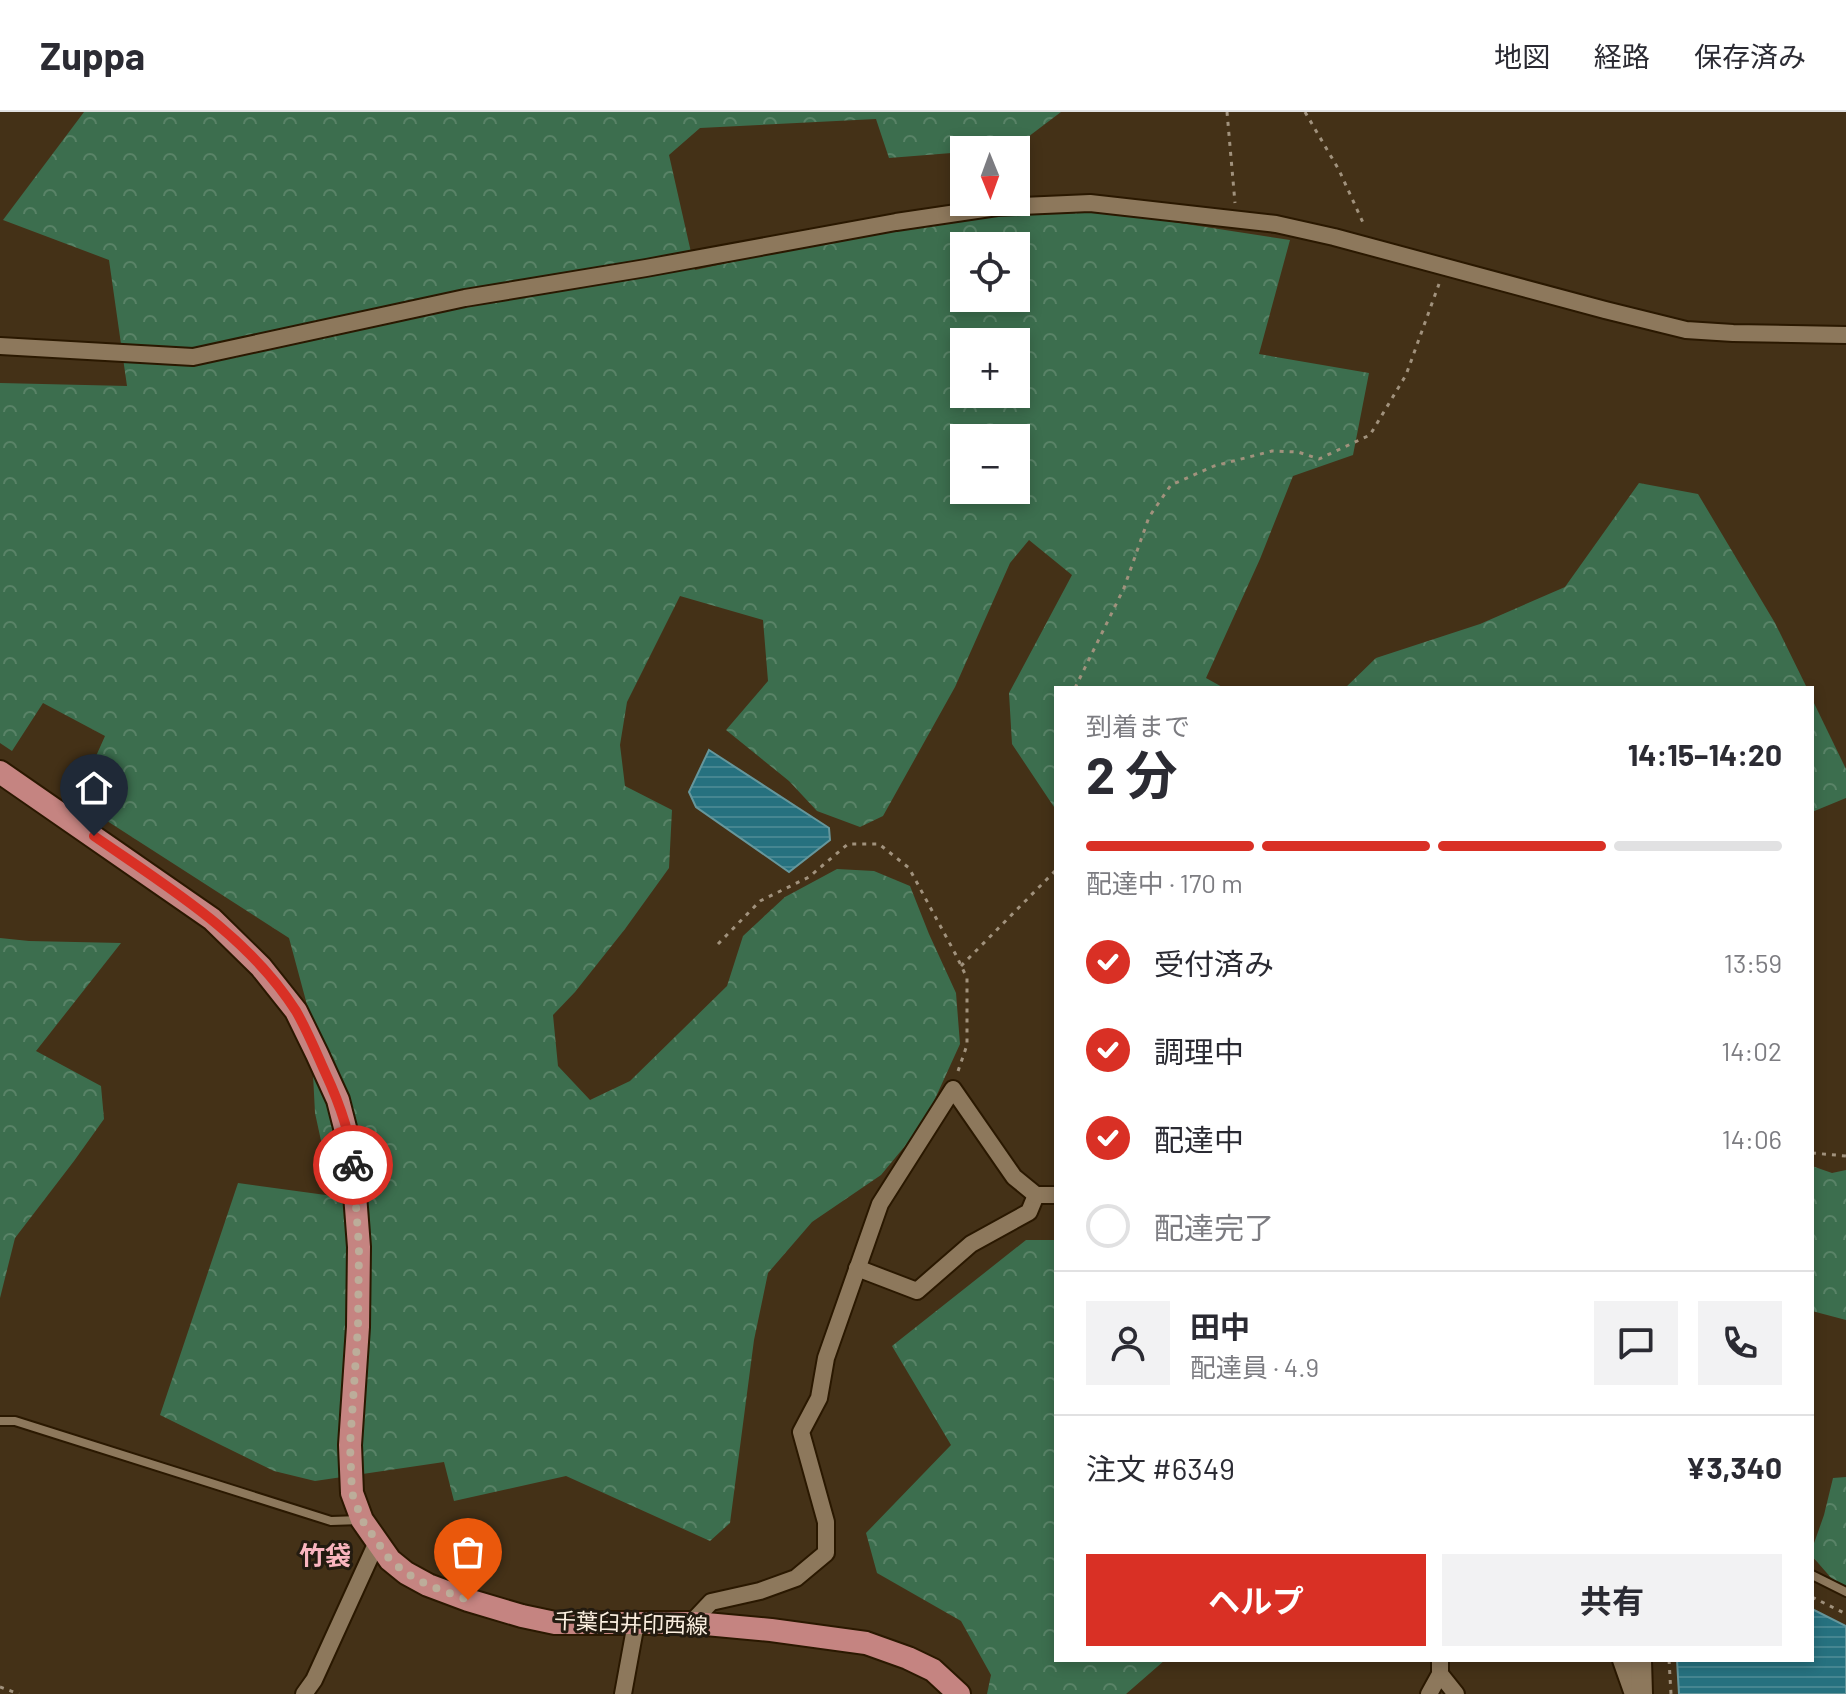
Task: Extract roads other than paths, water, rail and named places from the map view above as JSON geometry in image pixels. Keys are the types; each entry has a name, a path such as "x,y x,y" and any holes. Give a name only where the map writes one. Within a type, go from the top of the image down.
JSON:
{"main road":[{"name":"千葉臼井印西線","path":"0,772 212,919 261,967 296,1011 338,1100 352,1155 359,1247 358,1327 350,1445 352,1493 362,1520 390,1560 428,1585 468,1600 555,1623 695,1623 866,1643 933,1670 959,1694"}],"street":[{"path":"0,346 193,357 465,298 880,224 997,207 1090,203 1276,224 1686,330 1846,335"},
{"path":"695,1623 695,1619 711,1602 760,1591 796,1578 826,1553 826,1522 801,1432 819,1398 826,1358 880,1204 953,1089 1014,1177 1036,1195 1054,1195"},
{"path":"857,1268 917,1291 971,1244 1029,1212 1036,1195"},
{"path":"304,1694 377,1542"},
{"path":"623,1694 636,1623"},
{"path":"1624,1662 1635,1694"},
{"path":"1641,1662 1642,1694"},
{"path":"1429,1694 1440,1667"},
{"path":"1440,1667 1456,1694"}],"lane":[{"path":"0,1421 15,1421 331,1521 362,1520"},
{"path":"1814,1576 1846,1592"}],"water":[{"path":"709,750 829,828 830,840 789,872 696,807 689,792"},
{"path":"1814,1610 1846,1626 1846,1694 1679,1694 1677,1662 1814,1662"}],"district":[{"name":"竹袋","path":"325,1556"}]}
